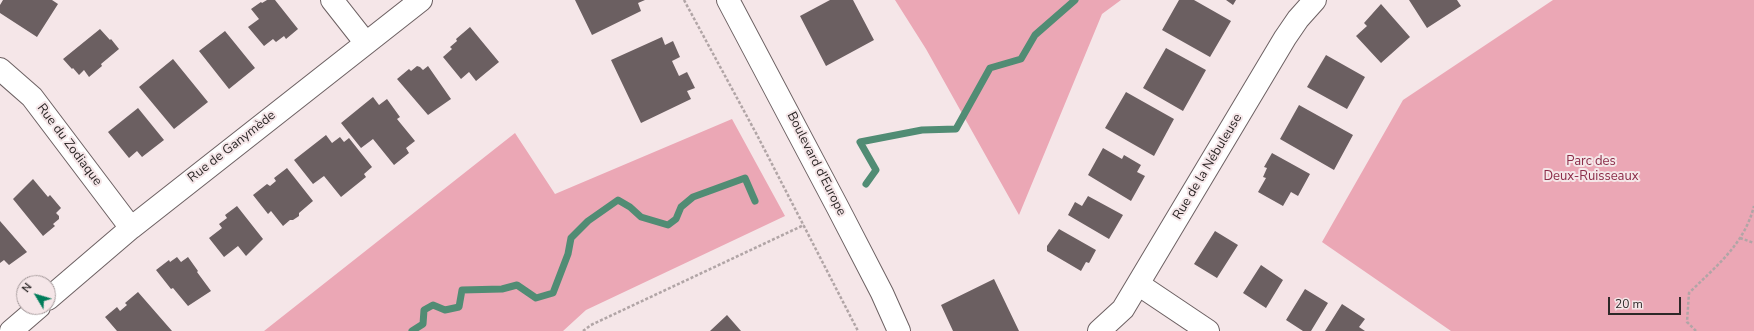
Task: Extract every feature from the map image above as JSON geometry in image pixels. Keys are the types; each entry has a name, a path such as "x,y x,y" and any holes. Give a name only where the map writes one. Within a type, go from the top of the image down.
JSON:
{"street":[{"path":"332,0 365,42"},
{"name":"Rue de Ganymède","path":"56,292 131,228 365,42 421,0"},
{"name":"Boulevard d'Europe","path":"728,0 882,293 899,331"},
{"name":"Rue de la Nébuleuse","path":"1099,331 1123,309 1285,38 1298,19 1315,0"},
{"name":"Rue du Zodiaque","path":"0,69 32,97 131,228"},
{"path":"1138,284 1208,331"},
{"path":"11,331 30,315"}],"path":[{"path":"684,0 804,225 858,331"},
{"path":"1696,331 1687,322 1689,293 1733,249 1751,218 1754,206"},
{"path":"584,331 591,325 804,225"},
{"path":"1740,238 1754,243"}],"green space":[{"path":"895,0 1121,0 1102,14 1019,215 926,49"},
{"name":"Parc des Deux-Ruisseaux","path":"1553,0 1754,0 1754,331 1451,331 1322,242 1403,100"},
{"path":"732,119 785,216 586,310 563,331 264,331 515,133 555,194"}],"building":[{"path":"3,0 52,0 58,4 37,37 0,13 0,5"},
{"path":"267,0 275,0 298,29 286,39 284,36 276,42 273,39 264,46 248,27 259,19 251,9"},
{"path":"575,0 645,0 638,3 641,11 592,35"},
{"path":"830,0 853,0 874,40 826,66 800,16"},
{"path":"1179,0 1194,0 1231,21 1210,57 1162,30"},
{"path":"1226,0 1236,0 1233,5"},
{"path":"1409,0 1457,0 1461,6 1427,28"},
{"path":"1381,4 1410,37 1381,63 1356,36 1367,26 1364,23"},
{"path":"470,27 499,62 476,81 469,72 461,79 443,57 452,49 450,47 457,41 456,39"},
{"path":"100,29 119,49 101,64 102,66 89,77 84,70 79,75 63,59"},
{"path":"225,31 255,68 229,89 199,51"},
{"path":"662,37 665,45 673,41 680,57 672,61 679,76 687,72 695,88 687,91 691,99 641,123 611,60"},
{"path":"1166,48 1206,70 1183,111 1143,88"},
{"path":"1326,55 1365,77 1347,109 1307,87"},
{"path":"173,59 208,102 174,129 139,87"},
{"path":"417,66 423,70 428,66 451,99 428,115 397,79 409,69 411,71"},
{"path":"1126,92 1174,119 1154,156 1105,128"},
{"path":"373,97 379,105 387,99 400,117 397,119 415,141 406,148 409,153 394,165 373,139 361,148 341,123"},
{"path":"1299,105 1353,135 1334,170 1280,139"},
{"path":"138,108 164,140 142,157 137,151 129,158 108,132"},
{"path":"326,135 332,143 340,137 344,142 349,138 372,167 364,174 366,177 341,197 324,176 313,184 294,160"},
{"path":"1103,148 1122,159 1124,155 1141,165 1137,172 1145,176 1131,201 1088,175"},
{"path":"1272,153 1310,174 1298,196 1291,192 1283,206 1258,192 1266,178 1263,177 1267,168 1264,167"},
{"path":"287,168 313,201 299,213 299,216 293,220 290,220 283,226 271,211 268,214 253,195 267,184 270,186 276,181 274,178"},
{"path":"33,179 48,197 50,195 61,208 56,213 59,216 59,219 53,224 55,226 43,236 13,199"},
{"path":"1088,196 1123,215 1109,239 1068,215 1075,202 1082,206"},
{"path":"237,206 263,239 246,256 238,246 224,257 209,238 222,228 219,224 227,218 225,215"},
{"path":"0,221 27,252 9,265 4,260 0,263"},
{"path":"1059,229 1096,250 1089,263 1086,262 1081,271 1047,251 1047,246"},
{"path":"1215,231 1238,245 1217,278 1194,264"},
{"path":"177,257 181,262 188,257 211,291 188,306 173,288 171,289 156,270 169,260 170,262"},
{"path":"1261,265 1283,280 1266,308 1243,293"},
{"path":"994,279 1019,331 953,331 941,305"},
{"path":"1305,289 1328,303 1311,331 1303,331 1286,320"},
{"path":"138,292 172,331 117,331 105,317 117,307 120,311 127,305 125,303"},
{"path":"1342,304 1365,319 1359,327 1365,331 1325,331"},
{"path":"727,315 741,331 710,331"}],"waterway":[{"path":"866,184 876,170 860,142 922,130 956,129 990,68 1021,59 1035,35 1075,0"},
{"path":"412,331 423,324 424,310 433,305 445,310 459,307 462,290 502,289 517,285 536,298 553,293 568,254 571,238 588,221 618,200 630,207 641,217 668,225 676,219 681,207 693,197 745,178 755,201"}]}
